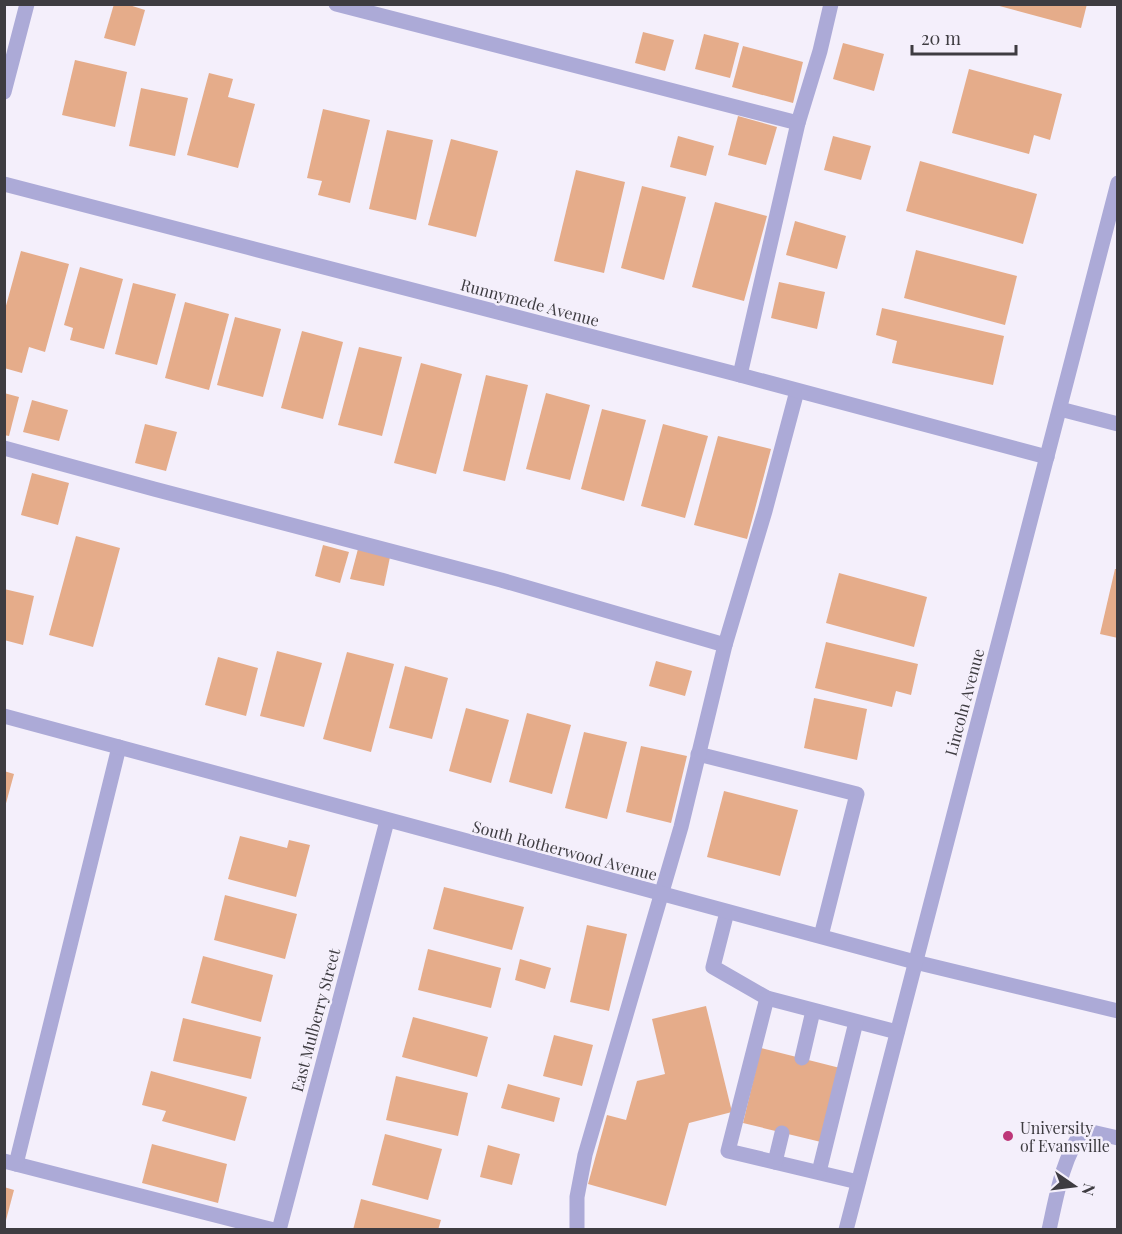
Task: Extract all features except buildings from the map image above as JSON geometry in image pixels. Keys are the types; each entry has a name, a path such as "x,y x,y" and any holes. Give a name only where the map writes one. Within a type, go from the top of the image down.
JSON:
{"street":[{"path":"4,92 27,4"},
{"path":"336,4 798,123"},
{"path":"740,375 798,123 820,51 831,4"},
{"name":"Lincoln Avenue","path":"846,1230 1118,183"},
{"name":"Runnymede Avenue","path":"4,184 1047,457"},
{"path":"577,1230 577,1197 585,1155 681,827 725,645 765,511 797,391"},
{"path":"1060,409 1118,424"},
{"path":"4,448 501,580 725,645"},
{"name":"South Rotherwood Avenue","path":"4,716 661,895 915,962 1118,1011"},
{"path":"119,747 10,1162 274,1230"},
{"path":"698,754 858,794 822,936"},
{"name":"East Mulberry Street","path":"279,1230 387,820"},
{"path":"727,912 713,967 767,998 897,1032"},
{"path":"767,998 728,1151 858,1182"},
{"path":"802,1058 813,1011"},
{"path":"819,1172 856,1022"},
{"path":"1049,1230 1062,1168 1083,1130 1118,1138"},
{"path":"775,1162 782,1133"}],"place":[{"name":"University of Evansville","path":"1008,1136"}]}
